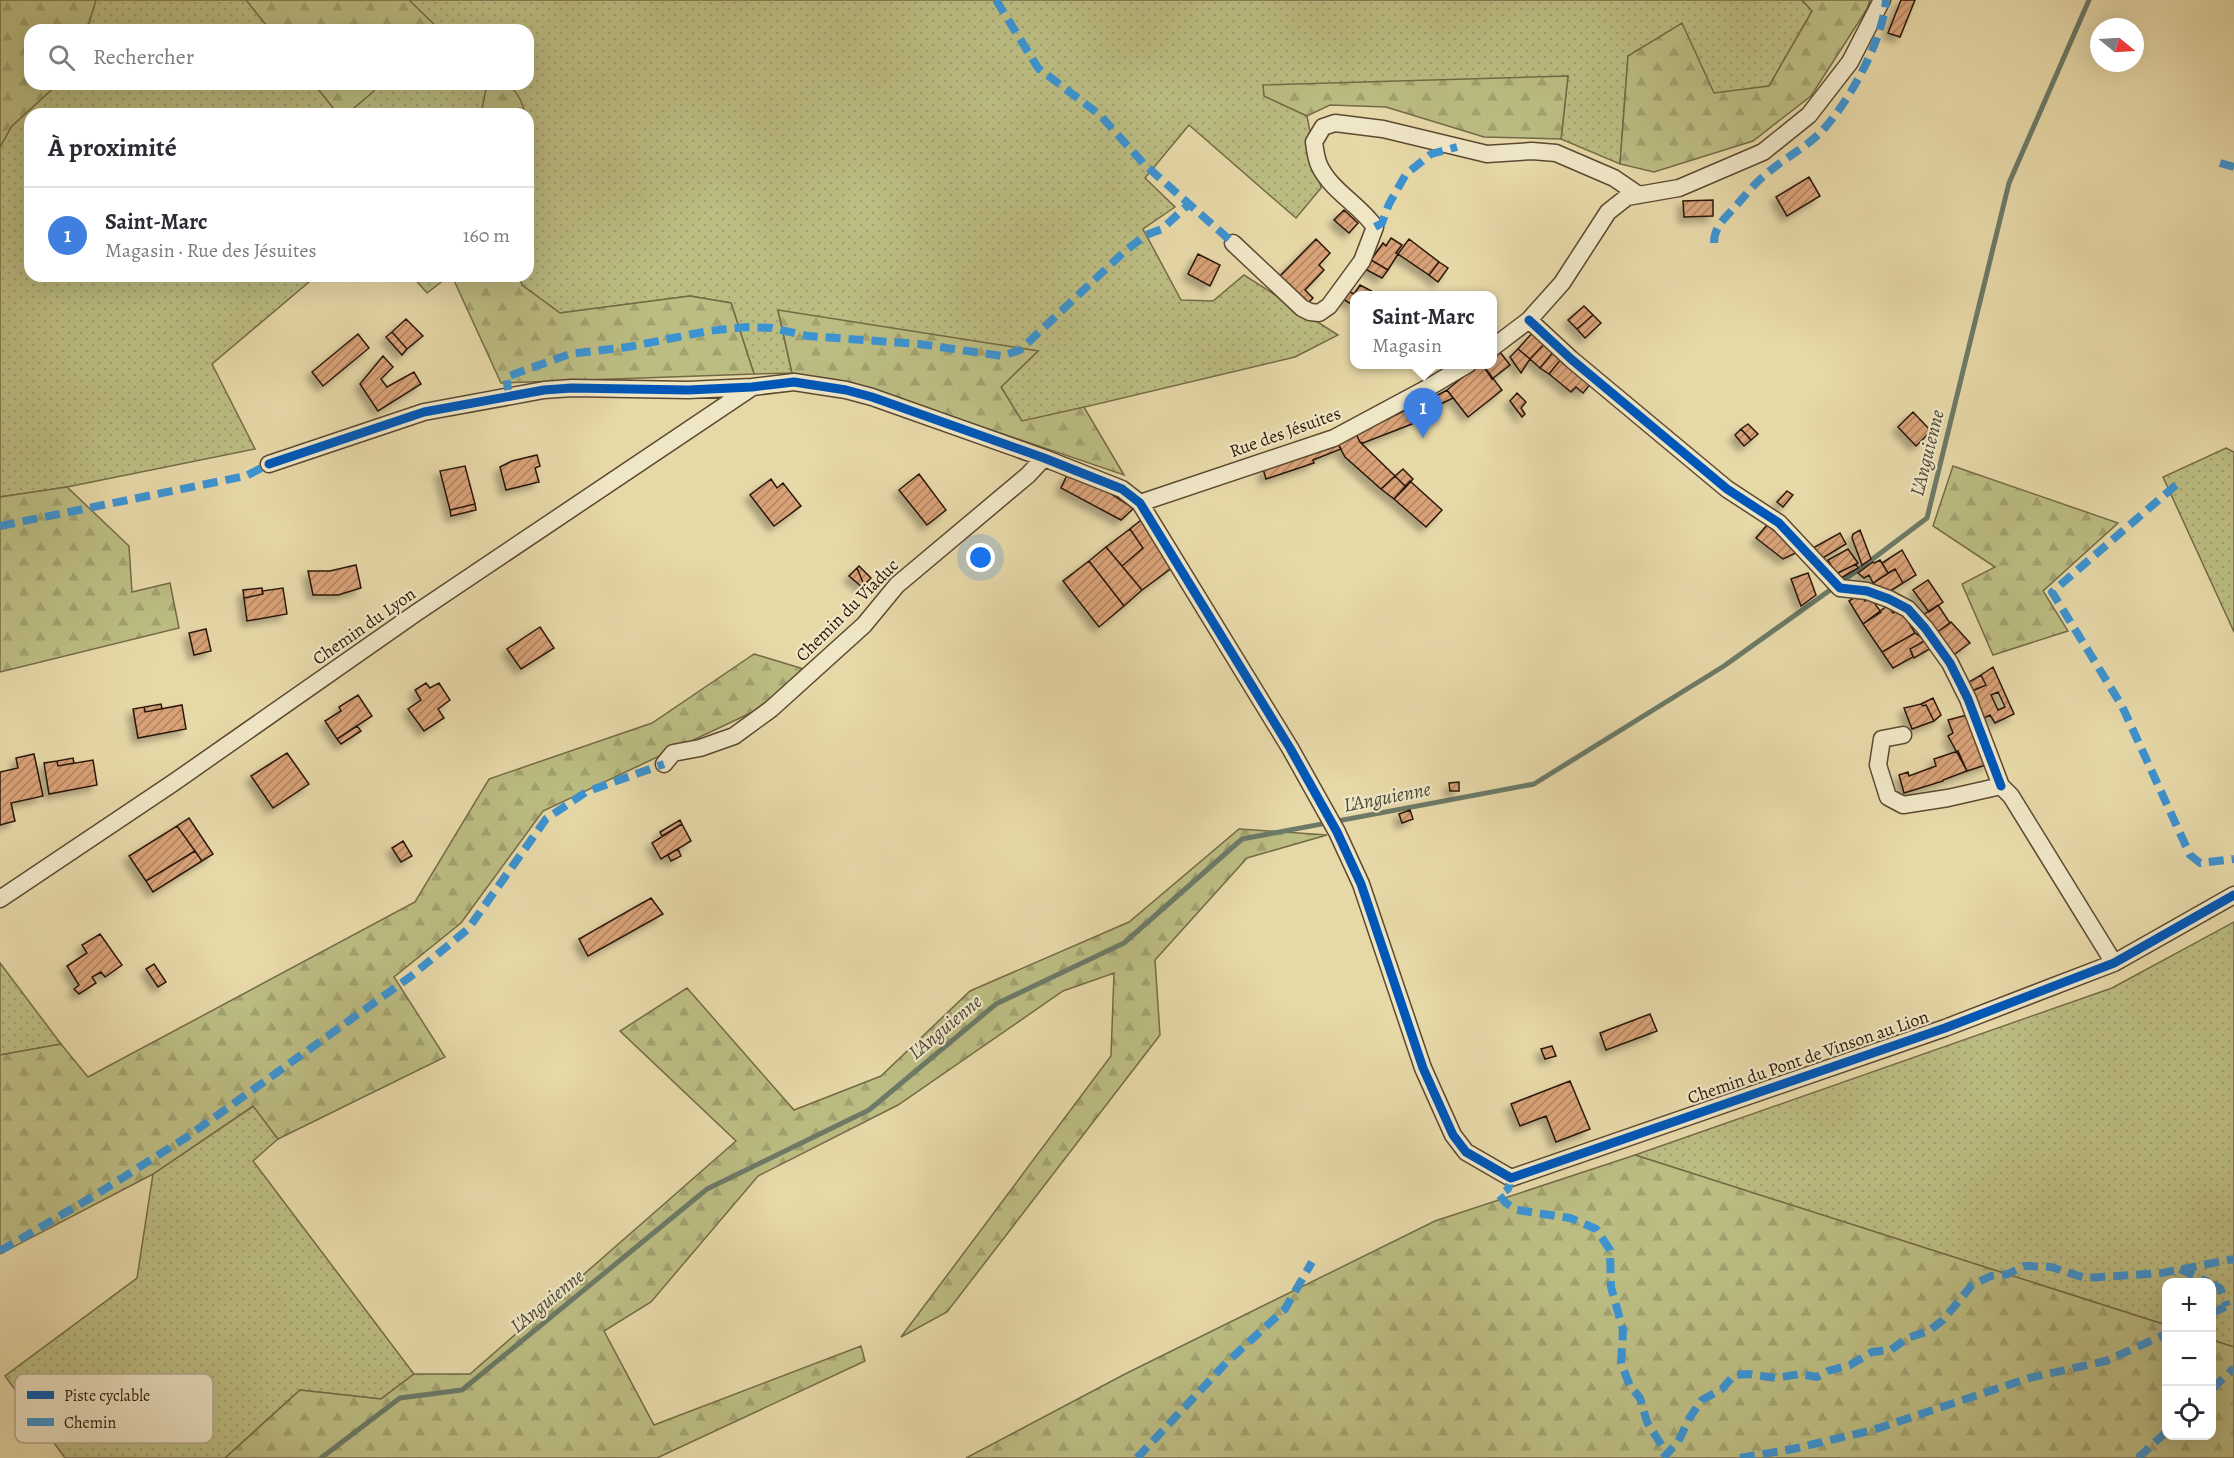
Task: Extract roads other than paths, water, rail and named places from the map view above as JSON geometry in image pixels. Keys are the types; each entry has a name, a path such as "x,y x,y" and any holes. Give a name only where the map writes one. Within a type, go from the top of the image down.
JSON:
{"street":[{"path":"1497,344 1529,320 1562,283 1608,212 1627,197 1679,188 1763,152 1809,115 1850,62 1882,0"},
{"path":"1233,243 1302,308 1319,313 1329,306 1362,261 1375,227 1370,219 1328,180 1318,163 1314,142 1323,128 1335,123 1383,129 1487,153 1532,151 1556,153 1614,178 1639,195"},
{"path":"1529,320 1571,359 1727,489 1779,523 1836,585 1867,591 1908,609 1950,663 1968,699 2001,786 2011,795 2114,963"},
{"name":"Rue des Jésuites","path":"1140,504 1334,438 1459,369"},
{"path":"269,464 424,412 510,395 572,388 688,390 752,387 794,382 846,390 872,397 1044,458 1122,489 1140,504"},
{"name":"Chemin du Lyon","path":"0,899 173,783 416,613 752,387"},
{"name":"Chemin du Viaduc","path":"664,764 673,753 700,748 734,736 771,709 864,626 897,585 1028,475 1044,458"},
{"name":"Chemin du Pont de Vinson au Lion","path":"1140,504 1290,748 1337,832 1361,884 1422,1068 1453,1135 1466,1152 1511,1178 1945,1028 2114,963 2234,895"},
{"path":"1904,735 1882,739 1878,765 1888,797 1903,804 1948,798 2001,786"}],"waterway":[{"name":"L'Anguienne","path":"321,1458 400,1398 462,1390 707,1189 869,1110 996,1004 1124,943 1242,839 1534,784 1724,666 1927,518 2009,183 2089,0"}],"place":[{"name":"Saint-Marc","path":"1423,438"}]}
